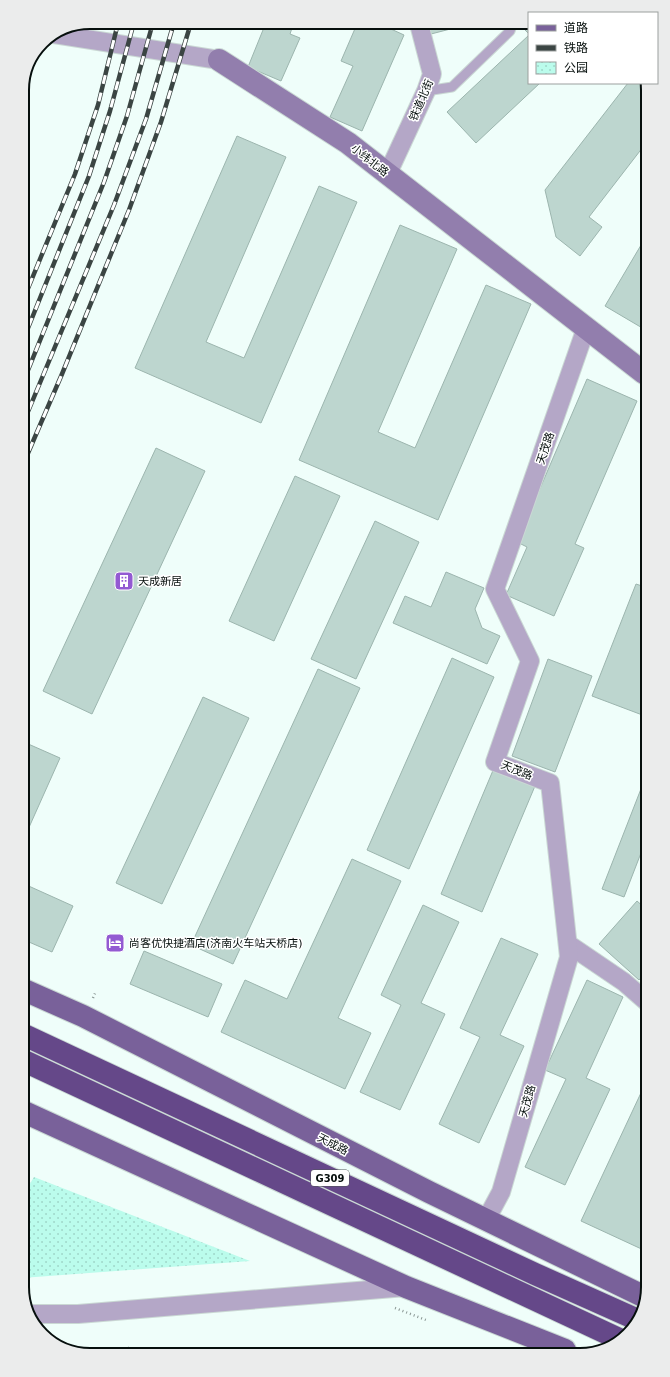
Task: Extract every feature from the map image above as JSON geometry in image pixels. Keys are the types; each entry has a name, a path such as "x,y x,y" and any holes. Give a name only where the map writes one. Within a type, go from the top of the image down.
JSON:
{"highway":[{"name":"G309","path":"29,1037 528,1271 633,1318"},
{"name":"G309","path":"29,1063 615,1337"}],"main road":[{"name":"天成路","path":"29,992 84,1016 429,1192 640,1295"},
{"path":"29,1114 406,1287 560,1348"}],"street":[{"name":"铁道北街","path":"388,174 426,91 432,74 420,29"},
{"name":"小纬北路","path":"63,35 219,60 348,143 641,371"},
{"name":"天茂路","path":"486,1220 501,1192 569,957 550,783 495,762 530,661 495,589 586,328"},
{"path":"568,944 624,982 641,997"},
{"path":"36,1314 78,1314 406,1287"}],"lane":[{"path":"426,91 452,87 511,29"}],"green space":[{"path":"34,1177 250,1261 29,1277 29,1185"}],"building":[{"path":"263,29 292,29 290,34 300,38 281,81 248,67"},
{"path":"355,29 391,29 404,35 362,131 330,117 353,66 341,61"},
{"path":"430,29 450,29 431,34"},
{"path":"528,36 528,84 539,84 476,143 447,112"},
{"path":"627,84 640,84 641,150 589,217 602,227 580,256 556,237 545,190"},
{"path":"237,136 286,157 206,342 244,358 319,186 357,202 261,423 135,368"},
{"path":"400,225 457,249 378,432 415,448 486,285 531,304 438,520 299,460"},
{"path":"641,245 641,327 605,306"},
{"path":"587,379 637,401 575,544 584,548 554,616 506,595 527,547 517,542"},
{"name":"天成新居","path":"156,448 205,471 92,714 43,691"},
{"path":"295,476 340,496 274,641 229,621"},
{"path":"375,521 419,542 356,679 311,659"},
{"path":"446,572 484,588 475,609 482,628 500,636 487,664 393,623 405,596 431,607"},
{"path":"636,584 641,586 641,714 592,696"},
{"path":"452,658 494,677 409,869 367,850"},
{"path":"548,659 592,676 555,772 512,756"},
{"path":"318,669 360,688 233,964 191,945"},
{"path":"203,697 249,718 162,904 116,883"},
{"path":"29,744 60,758 29,827"},
{"path":"494,768 535,786 482,912 441,894"},
{"path":"641,789 641,853 624,897 602,889"},
{"path":"352,859 401,881 338,1018 371,1033 345,1089 221,1032 245,980 287,999"},
{"path":"29,886 73,906 52,952 29,942"},
{"path":"637,901 641,905 641,978 639,980 599,944"},
{"path":"423,905 459,922 421,1003 445,1014 400,1110 360,1092 401,1005 381,995"},
{"path":"501,938 538,954 500,1035 524,1046 479,1143 439,1124 480,1037 460,1028"},
{"path":"144,951 222,984 208,1017 130,984"},
{"path":"587,980 623,997 586,1078 610,1089 565,1185 525,1167 566,1079 545,1070"},
{"path":"641,1093 641,1249 581,1221"}],"railway":[{"path":"29,286 75,174 98,105 117,29"},
{"path":"29,326 89,176 110,111 132,29"},
{"path":"29,368 104,182 127,116 151,29"},
{"path":"29,409 114,205 146,119 172,29"},
{"path":"29,451 129,210 161,122 189,29"}],"place":[{"name":"天成新居","path":"124,581"},
{"name":"尚客优快捷酒店(济南火车站天桥店)","path":"115,943"}]}
